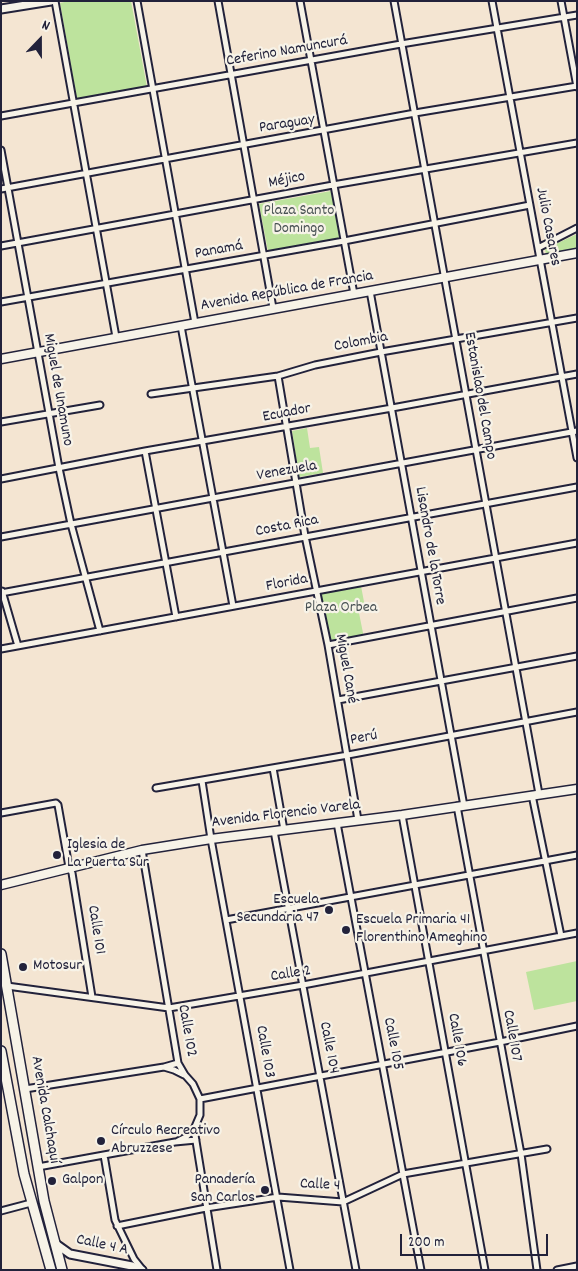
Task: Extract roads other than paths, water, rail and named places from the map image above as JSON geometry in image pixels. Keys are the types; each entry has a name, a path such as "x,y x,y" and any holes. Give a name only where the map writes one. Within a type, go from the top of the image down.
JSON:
{"main road":[{"name":"Avenida República de Francia","path":"1,359 577,253"},
{"name":"Avenida Florencio Varela","path":"1,885 142,850 211,838 402,815 577,789"},
{"name":"Avenida Calchaquí","path":"1,954 38,1167 62,1270"},
{"name":"Avenida Calchaquí","path":"1,1051 24,1174 51,1270"},
{"path":"32,1203 40,1203 47,1211"}],"street":[{"path":"1,10 51,1"},
{"path":"55,1 116,338"},
{"path":"137,1 196,323"},
{"path":"218,1 273,308"},
{"path":"300,1 354,294"},
{"name":"Estanislao del Campo","path":"394,1 506,612 546,860 561,936"},
{"name":"Julio Casares","path":"492,1 574,432 577,458"},
{"path":"561,1 577,86"},
{"name":"Ceferino Namuncurá","path":"1,116 497,27 577,15"},
{"name":"Paraguay","path":"1,189 415,113 577,86"},
{"name":"Méjico","path":"1,246 333,185 577,143"},
{"name":"Miguel de Unamuno","path":"1,150 59,468 71,524 100,631"},
{"name":"Panamá","path":"1,302 264,256 530,205"},
{"path":"538,248 577,228"},
{"name":"Lisandro de la Torre","path":"370,292 442,681 460,806"},
{"name":"Colombia","path":"151,394 278,376 315,365 381,352 577,318"},
{"path":"181,326 234,606"},
{"name":"Ecuador","path":"1,479 144,451 577,374"},
{"name":"Miguel Cané","path":"278,376 305,536 328,645 358,820"},
{"path":"1,422 100,405"},
{"name":"Venezuela","path":"1,537 574,432"},
{"path":"144,451 176,617"},
{"name":"Costa Rica","path":"2,592 86,579 577,486"},
{"name":"Florida","path":"1,649 577,543"},
{"path":"2,592 18,646"},
{"path":"328,645 577,598"},
{"path":"338,700 577,656"},
{"name":"Perú","path":"156,788 348,755 577,712"},
{"path":"273,768 284,830"},
{"name":"Calle 103","path":"202,780 290,1270"},
{"name":"Calle 101","path":"1,813 56,803 58,805 69,867 72,873 92,997"},
{"name":"Calle 107","path":"460,806 470,875 521,1154 537,1270"},
{"name":"Calle 106","path":"402,815 485,1270"},
{"name":"Calle 105","path":"337,823 421,1270"},
{"name":"Calle 104","path":"274,831 290,908 356,1270"},
{"name":"Calle 102","path":"142,850 178,1063 193,1084 200,1099"},
{"path":"226,920 577,855"},
{"name":"Calle 2","path":"6,986 169,1008 366,974 577,933"},
{"path":"175,1142 186,1137 194,1129 200,1115 200,1099 446,1053 577,1026"},
{"path":"25,1089 164,1067 178,1063"},
{"path":"164,1067 185,1075"},
{"path":"194,1129 217,1270"},
{"path":"38,1167 175,1142 196,1140"},
{"name":"Calle 4","path":"117,1226 206,1208 278,1197 343,1202 403,1174 547,1149"},
{"path":"104,1155 117,1226 143,1269"},
{"path":"1,1211 32,1203"},
{"name":"Calle 4 A","path":"55,1244 70,1254 143,1269"},
{"path":"557,1270 577,1266"}],"place":[{"name":"Iglesia de La Puerta Sur","path":"57,855"},
{"name":"Escuela Secundaria 47","path":"329,910"},
{"name":"Escuela Primaria 41 Florenthino Ameghino","path":"346,930"},
{"name":"Motosur","path":"23,967"},
{"name":"Círculo Recreativo Abruzzese","path":"101,1141"},
{"name":"Galpon","path":"52,1181"},
{"name":"Panadería San Carlos","path":"265,1190"}],"park label":[{"name":"Plaza Santo Domingo","path":"299,221"},
{"name":"Plaza Orbea","path":"341,609"}]}
